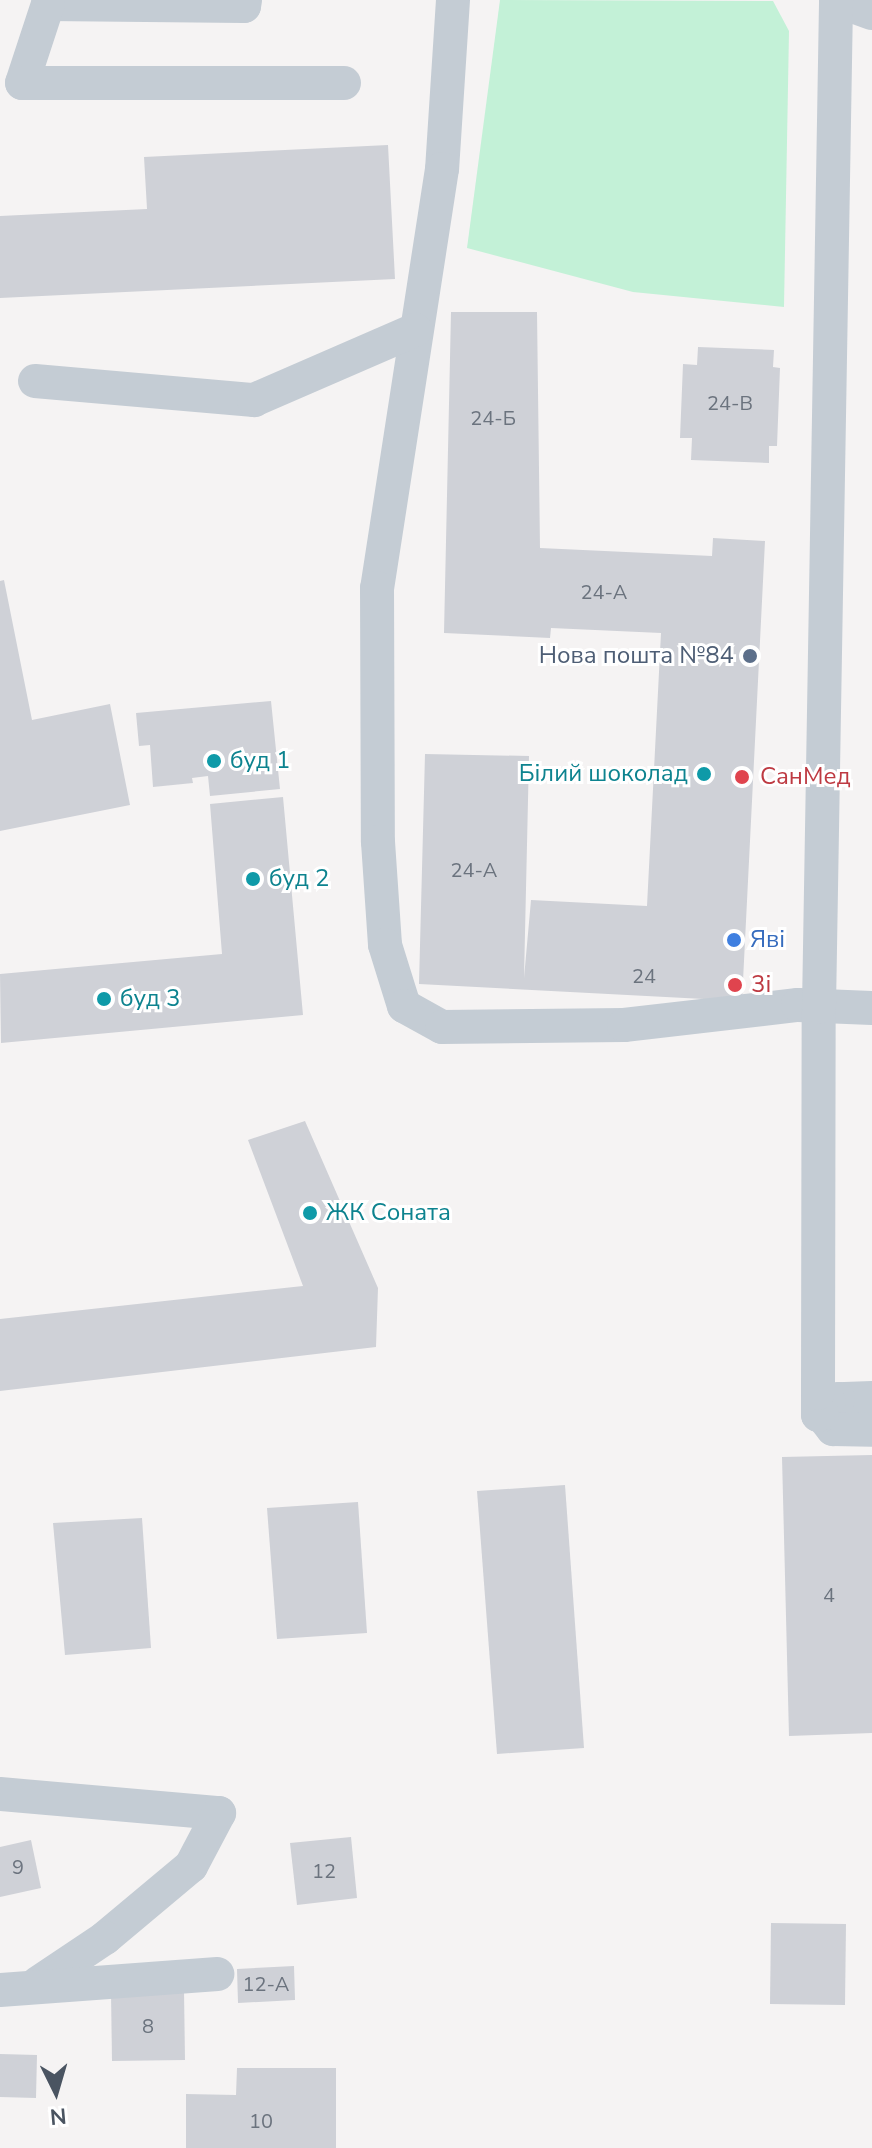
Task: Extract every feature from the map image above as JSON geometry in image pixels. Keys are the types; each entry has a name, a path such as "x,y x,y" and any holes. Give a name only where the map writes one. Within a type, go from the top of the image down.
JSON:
{"street":[{"path":"245,0 244,6 48,4 22,83 344,83"},
{"path":"453,0 442,169 377,588 378,842 385,945 404,1006 442,1027 624,1025 798,1005 872,1008"},
{"path":"872,13 836,0 819,1007 818,1393 818,1415 822,1415 833,1429 872,1430"},
{"path":"35,381 254,400 415,330"},
{"path":"822,1415 829,1402 872,1398"},
{"path":"0,1794 219,1813 191,1866 105,1938 38,1983"},
{"path":"0,1990 38,1983 217,1974"}],"green space":[{"path":"500,0 773,1 789,31 784,307 633,292 467,248"}],"building":[{"path":"388,145 395,279 0,298 0,216 147,209 144,157"},
{"path":"451,312 537,312 540,548 712,556 713,538 765,541 742,1001 419,984 425,754 529,756 524,978 531,900 647,906 661,633 551,628 550,638 444,633"},
{"path":"698,347 774,350 773,367 780,368 777,446 769,446 769,463 691,460 692,438 680,438 683,364 697,365"},
{"path":"4,580 32,720 110,704 130,805 0,831 0,581"},
{"name":"буд 1","path":"271,701 280,789 210,796 208,776 192,778 193,783 153,787 150,745 139,746 136,713"},
{"path":"283,797 303,1015 1,1043 0,974 222,954 210,804"},
{"name":"ЖК Соната","path":"305,1121 378,1288 376,1347 0,1391 0,1319 303,1286 248,1140"},
{"path":"872,1455 872,1733 789,1736 782,1457"},
{"path":"565,1485 584,1748 497,1754 477,1491"},
{"path":"358,1502 367,1633 277,1639 267,1508"},
{"path":"142,1518 151,1648 65,1655 53,1523"},
{"path":"351,1837 357,1898 297,1905 290,1843"},
{"path":"31,1840 41,1888 0,1897 0,1847"},
{"path":"771,1923 846,1924 845,2005 770,2004"},
{"path":"294,1966 295,2000 238,2003 237,1969"},
{"path":"184,1990 185,2060 112,2061 111,1992"},
{"path":"0,2054 37,2055 36,2098 0,2097"},
{"path":"237,2068 336,2068 336,2148 186,2148 186,2094 236,2095"}],"place":[{"name":"Нова пошта №84","path":"750,656"},
{"name":"буд 1","path":"214,761"},
{"name":"Білий шоколад","path":"704,774"},
{"name":"СанМед","path":"742,777"},
{"name":"буд 2","path":"253,879"},
{"name":"Яві","path":"734,940"},
{"name":"3і","path":"735,985"},
{"name":"буд 3","path":"104,999"},
{"name":"ЖК Соната","path":"310,1213"}]}
